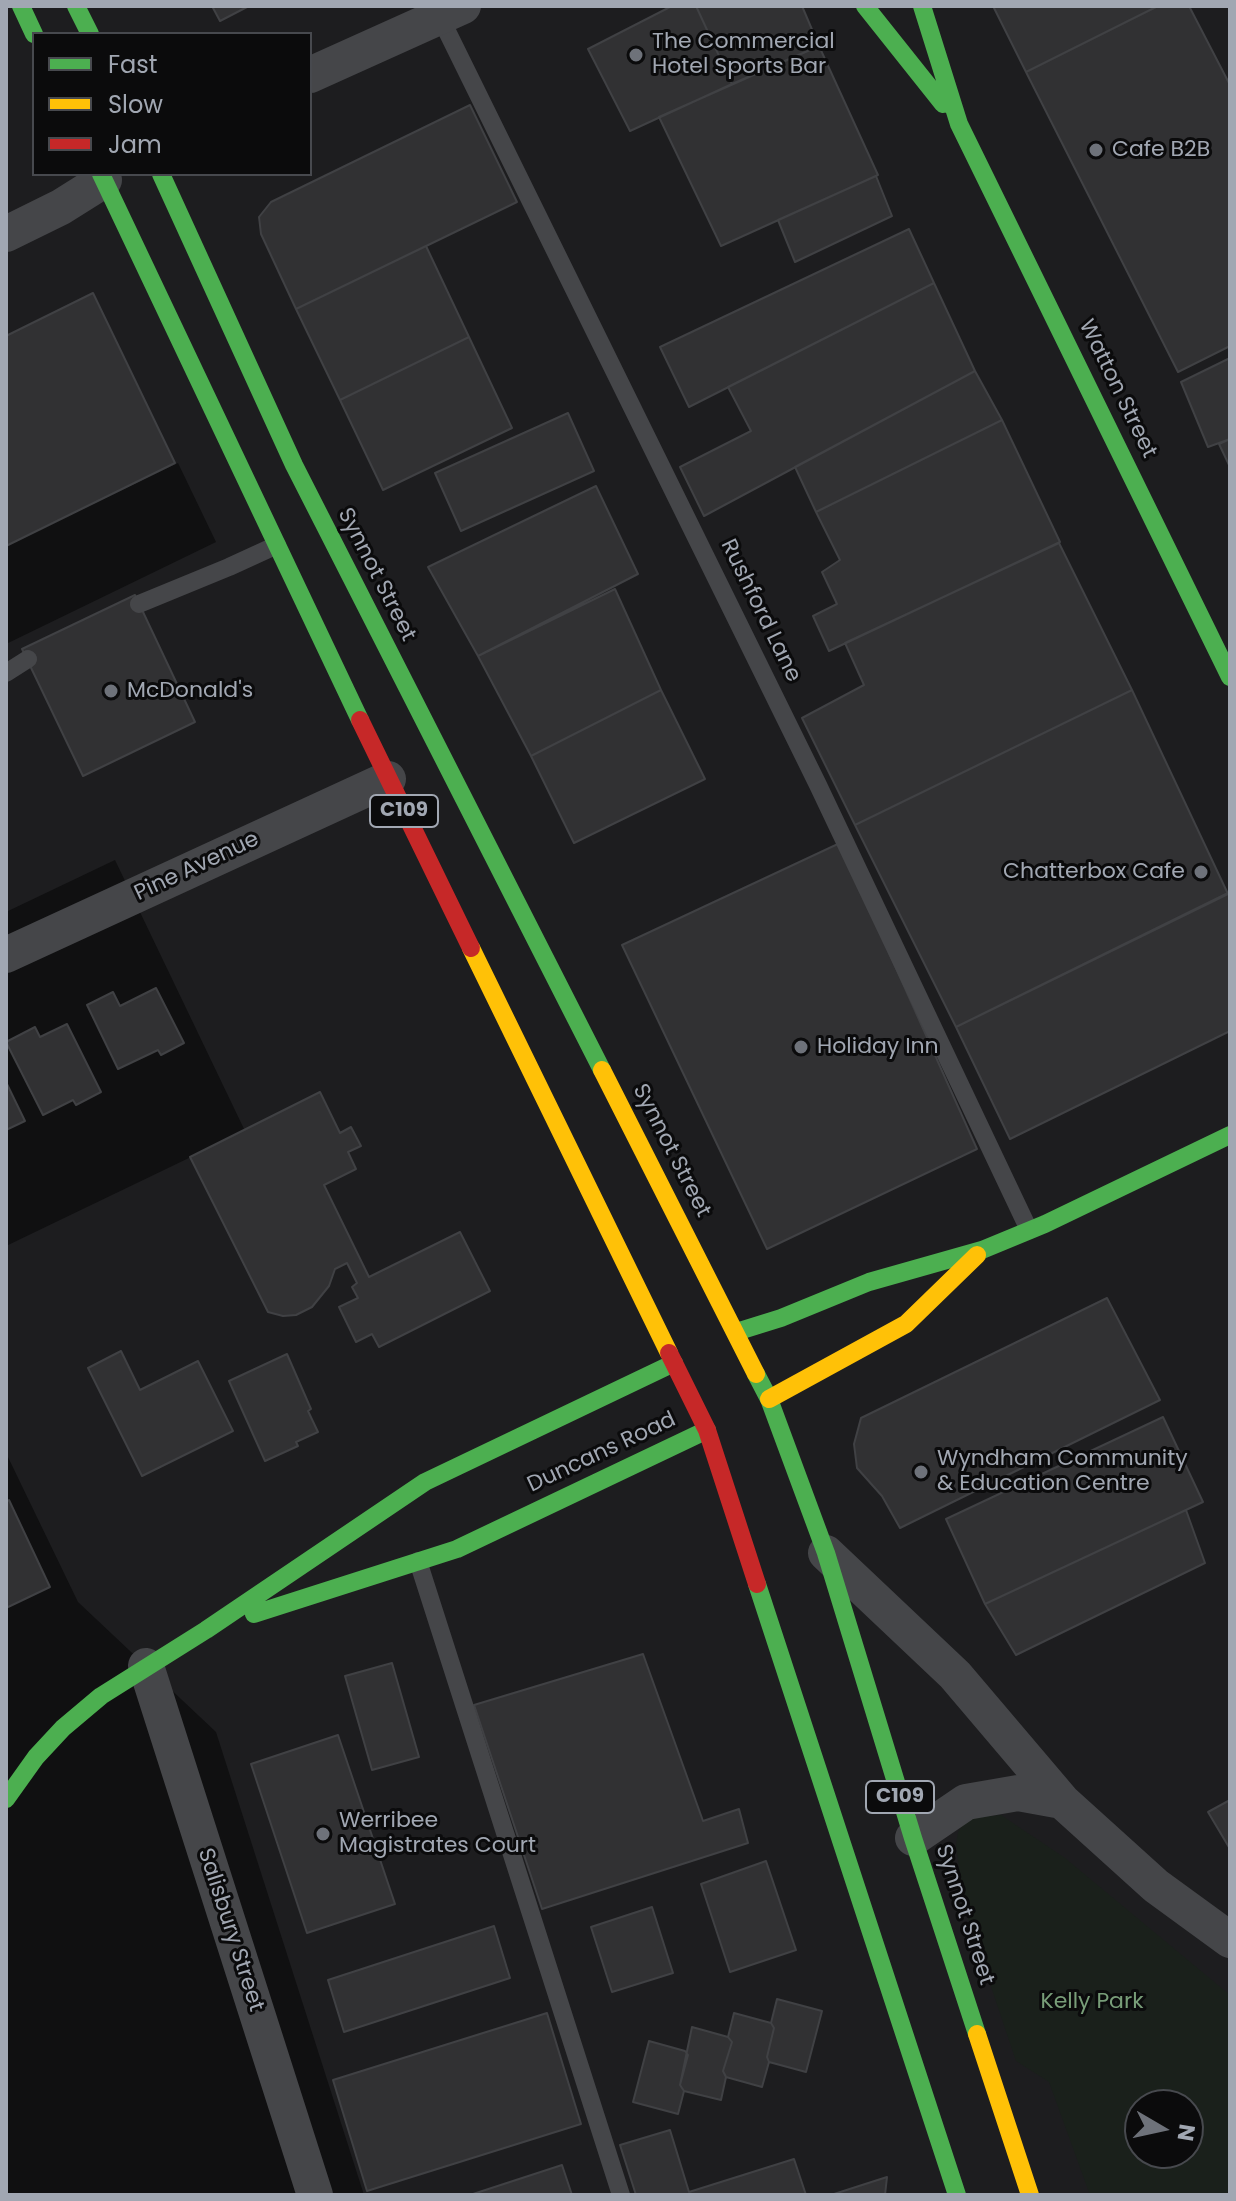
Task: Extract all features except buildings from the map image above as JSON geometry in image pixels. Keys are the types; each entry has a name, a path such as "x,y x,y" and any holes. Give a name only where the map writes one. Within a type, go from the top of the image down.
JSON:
{"main road":[{"path":"21,6 33,32"},
{"path":"76,6 89,32"},
{"name":"Watton Street","path":"865,6 959,124"},
{"name":"Watton Street","path":"922,6 959,124 1230,677"},
{"name":"C109","path":"107,176 277,545 394,774 713,1427 957,2195"},
{"name":"Synnot Street","path":"162,176 424,740 763,1402 826,1553 913,1838 1030,2195"},
{"path":"730,1335 869,1282 982,1250 1230,1135"},
{"path":"763,1402 906,1324 982,1250"},
{"name":"Duncans Road","path":"6,1799 36,1757 63,1728 101,1696 206,1630 425,1482 681,1359"},
{"name":"Duncans Road","path":"206,1630 457,1549 713,1427"}],"street":[{"path":"312,74 452,11"},
{"path":"6,234 61,207 107,176"},
{"name":"Pine Avenue","path":"6,955 394,774"},
{"path":"826,1553 955,1675 1062,1801 1156,1886 1230,1940"},
{"name":"Salisbury Street","path":"146,1666 315,2195"},
{"path":"913,1838 966,1802 1018,1793 1062,1801"}],"lane":[{"name":"Rushford Lane","path":"452,11 1029,1230"},
{"path":"139,604 277,545"},
{"path":"7,670 28,659"},
{"path":"418,1561 621,2195"}],"shaded area":[{"path":"6,6 1230,6 1230,2195 364,2195 216,1732 78,1602 6,1453 6,1246 245,1131 115,860 6,912 6,644 216,542 178,463 6,546"}],"green space":[{"name":"Kelly Park","path":"1001,1815 1065,1858 1230,1995 1230,2195 1090,2195 1049,2082 1016,2061 964,1906 956,1845 958,1832 967,1818"}],"traffic: fast":[{"path":"21,6 33,32"},
{"path":"76,6 89,32"},
{"path":"865,6 943,104"},
{"path":"922,6 959,124 1230,677"},
{"path":"102,176 360,720"},
{"path":"162,176 294,465 602,1070"},
{"path":"736,1332 781,1318 869,1282 982,1250 1045,1224 1230,1135"},
{"path":"6,1799 36,1757 63,1728 101,1696 206,1630 425,1482 674,1363"},
{"path":"756,1374 769,1399 826,1553 977,2034"},
{"path":"254,1614 457,1549 707,1430"},
{"path":"757,1584 957,2195"}],"traffic: slow":[{"path":"471,948 669,1353"},
{"path":"602,1070 756,1374"},
{"path":"769,1399 906,1324 977,1255"},
{"path":"977,2034 1030,2195"}],"traffic: jam":[{"path":"360,720 471,948"},
{"path":"669,1353 707,1430 757,1584"}],"place":[{"name":"The Commercial Hotel Sports Bar","path":"636,55"},
{"name":"Cafe B2B","path":"1096,150"},
{"name":"McDonald's","path":"111,691"},
{"name":"Chatterbox Cafe","path":"1201,872"},
{"name":"Holiday Inn","path":"801,1047"},
{"name":"Wyndham Community & Education Centre","path":"921,1472"},
{"name":"Werribee Magistrates Court","path":"323,1834"}]}
